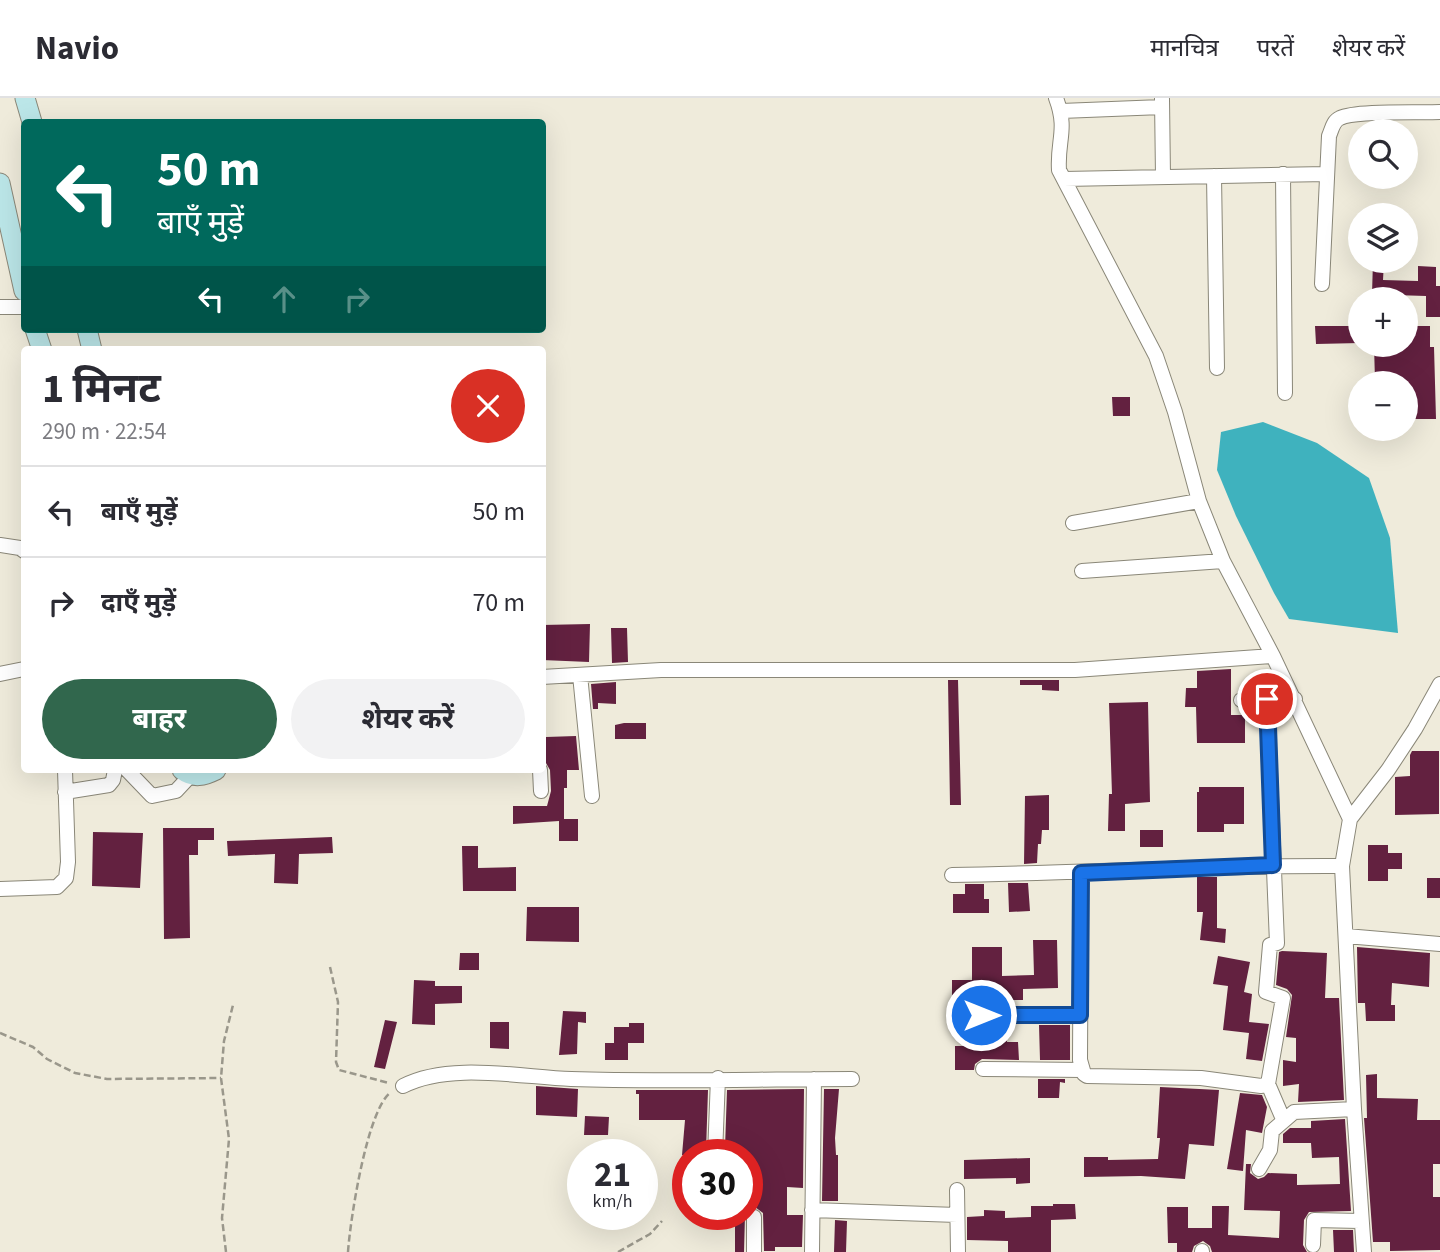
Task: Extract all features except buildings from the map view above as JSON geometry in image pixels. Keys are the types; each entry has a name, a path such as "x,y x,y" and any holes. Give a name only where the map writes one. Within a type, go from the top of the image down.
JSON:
{"street":[{"path":"25,98 31,119"},
{"path":"1163,177 1162,103 1058,104 1062,134 1058,153 1059,170 1156,356 1175,412 1199,501 1223,561 1295,699 1350,819"},
{"path":"1322,284 1329,136 1334,123 1340,118 1356,115 1440,112"},
{"path":"1283,174 1285,393"},
{"path":"1064,179 1327,174"},
{"path":"1214,176 1217,368"},
{"path":"0,183 21,278"},
{"path":"0,307 21,307"},
{"path":"1073,523 1199,501"},
{"path":"0,545 21,549"},
{"path":"1082,571 1223,561"},
{"path":"546,677 661,670 1074,670 1273,656"},
{"path":"0,674 21,670"},
{"path":"580,675 592,796"},
{"path":"1364,1252 1360,1221 1342,866 1350,819 1388,770 1440,684"},
{"path":"1267,699 1277,943 1270,945 1266,992 1283,998 1268,1084 1283,1119"},
{"path":"1241,700 1295,699"},
{"path":"0,889 57,887 66,878 68,862 65,773"},
{"path":"65,792 109,785 114,773"},
{"path":"130,773 152,796 176,791 186,773 204,776 210,773"},
{"path":"540,773 541,791"},
{"path":"953,875 1273,865 1342,866"},
{"path":"1081,873 1080,1015 1082,1070 1087,1076 1201,1078 1261,1086 1268,1084"},
{"path":"1346,936 1440,944"},
{"path":"957,1015 1080,1015"},
{"path":"983,1069 1082,1070"},
{"path":"403,1086 414,1080 462,1073 572,1079 852,1079"},
{"path":"716,1139 718,1078"},
{"path":"812,1252 814,1079"},
{"path":"1259,1168 1270,1150 1272,1131 1294,1112 1354,1109"},
{"path":"957,1190 958,1252"},
{"path":"812,1210 957,1215"},
{"path":"1313,1245 1314,1220 1360,1221"},
{"path":"754,1230 754,1252"}],"path":[{"path":"330,967 338,1002 336,1062 339,1070 403,1086"},
{"path":"226,1252 222,1218 229,1139 221,1078 224,1041 233,1005"},
{"path":"0,1033 33,1047 47,1059 75,1073 107,1079 221,1078"},
{"path":"348,1252 355,1190 376,1118 387,1094 403,1086"},
{"path":"618,1252 650,1234 662,1221"}],"water":[{"path":"1263,422 1317,443 1369,478 1390,538 1398,633 1289,619 1236,516 1217,470 1221,432"}],"route":[{"path":"981,1015 1080,1015 1081,873 1273,865 1267,699"}]}
